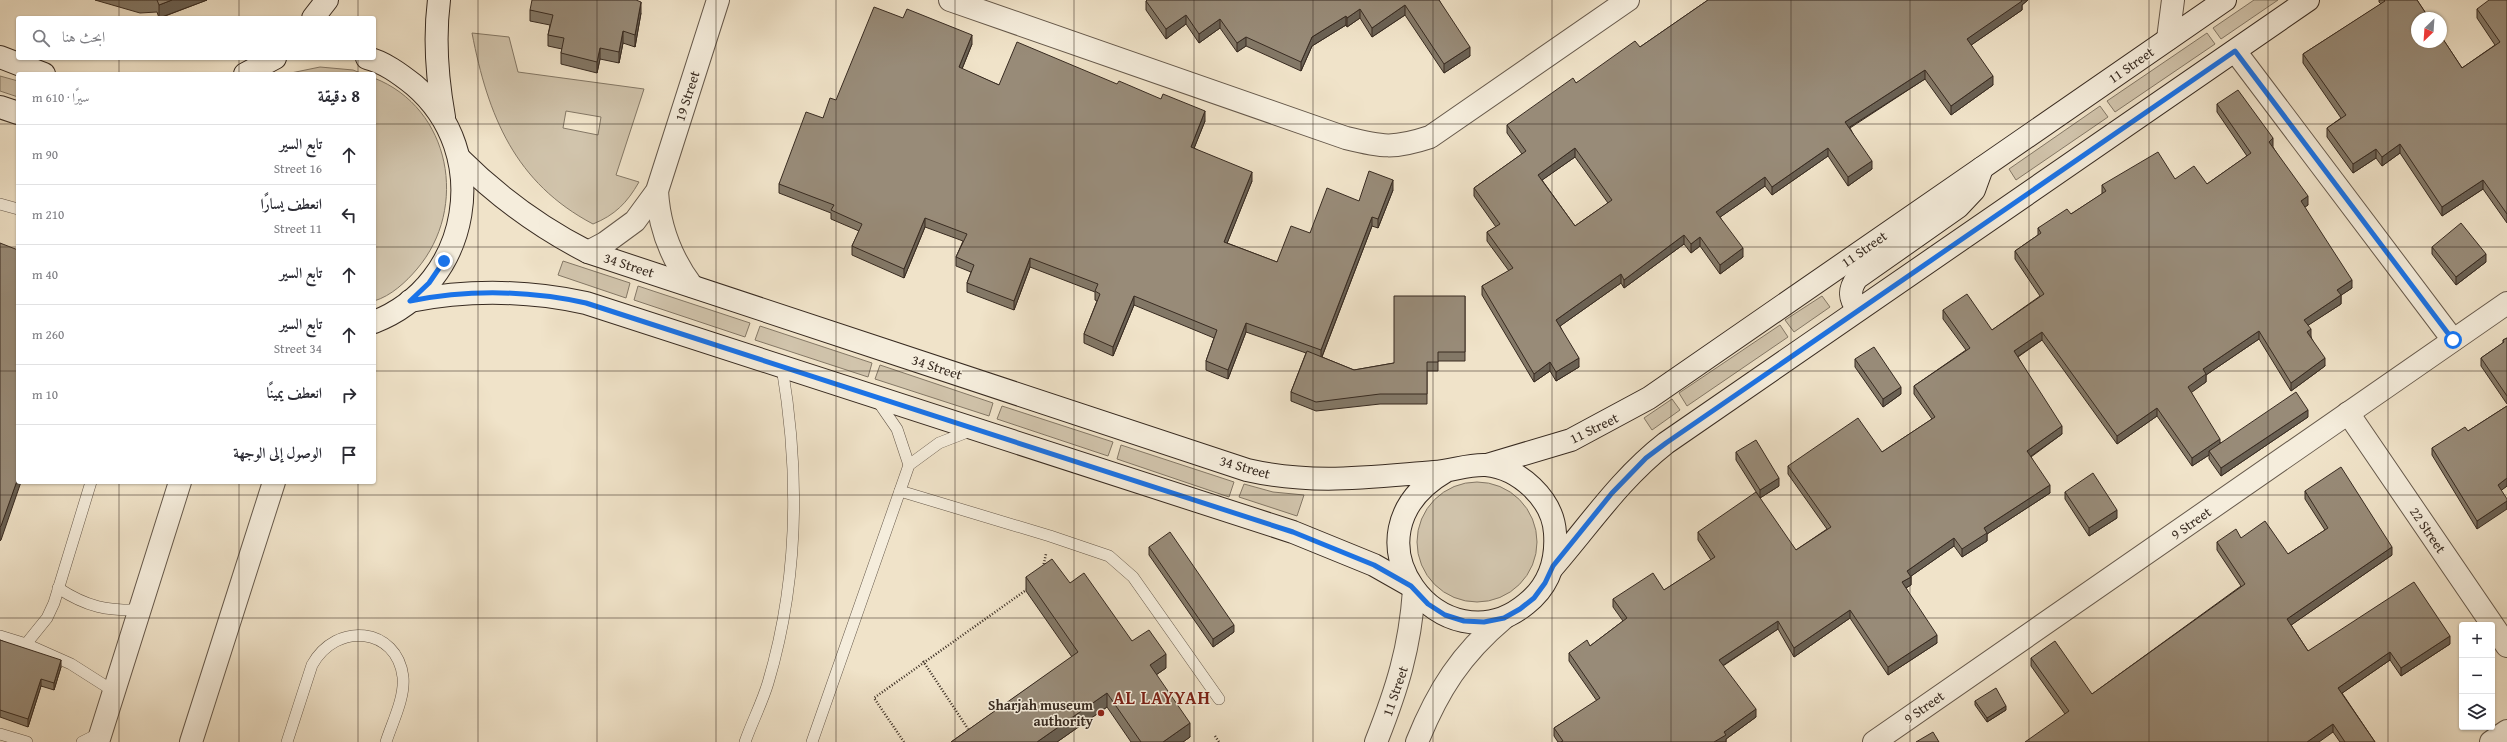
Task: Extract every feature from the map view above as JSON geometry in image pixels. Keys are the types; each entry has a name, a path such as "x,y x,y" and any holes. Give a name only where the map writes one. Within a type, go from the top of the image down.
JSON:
{"street":[{"path":"315,16 327,0"},
{"path":"376,321 410,301 429,283 440,267 455,237 462,211 463,191 459,158 445,122 438,85 436,46 439,0"},
{"name":"19 Street","path":"588,252 605,243 634,221 657,191 718,0"},
{"path":"950,0 1346,138 1381,147 1405,145 1430,137 1628,0"},
{"path":"993,0 1008,20"},
{"path":"2168,39 2173,0"},
{"name":"11 Street","path":"1487,465 1571,440 1624,413 2225,0"},
{"path":"1417,742 1439,694 1468,652 1504,618 1520,609 1534,598 1545,583 1553,566 1612,493 1646,458 1858,309 2308,0"},
{"path":"2235,51 2453,340"},
{"path":"0,57 39,72"},
{"path":"249,72 270,60"},
{"path":"371,60 400,74 425,95 445,122"},
{"path":"0,107 16,112"},
{"name":"34 Street","path":"459,158 482,181 532,220 588,252 1247,470 1301,480 1328,480 1446,471"},
{"path":"1858,309 1854,304 1851,290 1857,278 1958,207 1974,190 1982,168"},
{"name":"19 Street","path":"657,191 664,234 676,261 692,286"},
{"path":"410,301 468,292 527,293 586,303 782,368 1293,532 1374,565 1413,588"},
{"name":"9 Street","path":"1874,742 2507,303"},
{"name":"22 Street","path":"2348,413 2507,646"},
{"path":"1504,618 1484,622 1464,621 1445,615 1428,604 1413,588 1402,568 1398,549 1399,530 1405,511 1415,494 1429,481 1446,471 1466,465 1487,465 1506,470 1523,479 1537,493 1548,509 1555,534 1553,566"},
{"path":"94,739 114,692 179,484"},
{"path":"191,742 273,484"},
{"name":"11 Street","path":"1376,742 1400,678 1408,649 1413,588"},
{"path":"1428,716 1431,742"},
{"path":"2491,742 2507,731"}],"lane":[{"path":"0,204 16,208"},
{"path":"745,742 768,684 788,595 793,550 794,458 782,368"},
{"path":"874,397 897,429 909,465"},
{"path":"812,742 909,465 939,443 975,430"},
{"path":"26,644 47,618 91,484"},
{"path":"900,491 1050,536 1109,556 1126,569 1219,699"},
{"path":"58,588 76,599 95,607 116,611 141,610"},
{"path":"287,742 312,665 318,654 338,638 363,635 380,642 394,654 403,678 403,690 386,742"},
{"path":"0,636 26,644 71,664 114,692"},
{"path":"0,734 22,741"}],"path":[{"path":"1041,573 1050,536"},
{"path":"904,742 874,698 923,661 1033,585"},
{"path":"923,661 968,728"},
{"path":"1215,736 1220,742"}],"shaded area":[{"path":"2254,0 2278,0 2221,39 2213,28"},
{"path":"472,33 509,37 518,72 644,89 616,175 639,182 620,208 608,217 593,224 566,207 543,189 509,144 497,119 487,92","holes":["566,111 601,117 598,135 563,128"]},
{"path":"2207,33 2215,44 2115,112 2107,101"},
{"path":"320,67 353,70 358,72 296,72"},
{"path":"0,76 16,80 16,96 0,91"},
{"path":"376,79 400,92 421,112 435,136 444,162 447,190 443,218 433,245 417,269 408,279 398,288 376,300"},
{"path":"2100,106 2108,117 2016,180 2009,169"},
{"path":"563,261 630,283 626,298 558,275"},
{"path":"638,286 750,323 745,337 634,300"},
{"path":"1822,296 1830,307 1794,332 1785,320"},
{"path":"1780,325 1788,337 1687,406 1679,393"},
{"path":"760,326 872,363 868,377 755,340"},
{"path":"880,365 993,403 989,416 875,379"},
{"path":"1672,399 1680,410 1652,430 1644,418"},
{"path":"1002,406 1113,442 1108,456 997,419"},
{"path":"1121,445 1234,482 1229,497 1117,459"},
{"path":"1477,482 1489,483 1500,487 1510,492 1519,500 1527,509 1532,519 1536,530 1536,554 1532,565 1527,575 1519,584 1510,592 1500,597 1489,601 1477,602 1465,601 1454,597 1444,592 1435,584 1427,575 1422,565 1418,554 1417,542 1418,530 1422,519 1427,509 1435,500 1444,492 1454,487 1465,483"},
{"path":"1244,484 1273,492 1304,495 1297,516 1239,497"}],"building":[{"path":"157,0 172,0 159,5"},
{"path":"532,0 636,0 641,2 635,35 623,31 619,52 600,48 597,62 561,53 564,38 548,35 553,15 530,10"},
{"path":"1439,0 1470,47 1444,64 1405,5 1372,28 1360,9 1347,18 1346,16 1312,37 1301,62 1246,37 1237,43 1220,19 1199,34 1186,15 1166,29 1146,1"},
{"path":"1708,0 2022,1 1967,39 1993,76 1951,106 1925,70 1845,122 1872,161 1848,177 1828,148 1772,187 1765,177 1716,212 1743,248 1720,265 1700,237 1691,244 1684,235 1624,280 1621,274 1556,320 1579,358 1556,372 1550,362 1534,374 1482,286 1513,268 1487,232 1500,224 1474,188 1526,151 1507,125 1573,78 1576,83 1635,41 1640,47","holes":["1575,148 1612,200 1575,226 1538,175"]},
{"path":"2384,0 2417,0 2425,12 2411,12 2411,48 2447,48 2447,45 2462,68 2500,42 2477,9 2489,0 2507,0 2507,214 2483,180 2442,207 2400,144 2382,157 2376,149 2353,164 2327,128 2346,115 2303,54 2385,1"},
{"path":"874,7 903,18 907,9 972,35 959,67 999,85 1017,42 1117,84 1119,81 1161,99 1163,94 1205,111 1191,147 1252,172 1224,242 1277,262 1291,226 1310,233 1327,188 1359,201 1369,171 1393,180 1378,219 1372,217 1321,350 1246,323 1228,370 1206,361 1217,330 1134,296 1113,347 1084,334 1100,294 1095,291 1098,284 1030,258 1014,301 967,283 974,265 956,257 967,234 925,218 904,269 852,246 862,224 831,210 834,205 779,184 806,112 823,118 830,98 836,100"},
{"path":"2238,90 2273,138 2269,142 2308,196 2301,201 2352,280 2337,290 2341,295 2304,320 2311,329 2307,332 2325,358 2291,383 2259,331 2203,369 2206,374 2188,387 2220,439 2192,458 2157,408 2117,436 2042,332 2014,351 2062,426 2027,451 2050,485 1984,528 1987,533 1962,549 1954,538 1907,571 1911,577 1902,582 1937,635 1888,667 1850,610 1794,648 1778,621 1719,660 1756,709 1724,732 1726,735 1714,742 1561,742 1563,741 1554,728 1600,698 1569,653 1587,640 1590,646 1627,618 1613,599 1653,573 1664,590 1715,557 1698,532 1756,492 1796,550 1831,527 1788,466 1858,418 1882,452 1935,417 1914,386 1970,348 1943,310 1967,294 1992,330 2044,294 2015,251 2041,233 2038,228 2067,209 2071,214 2106,191 2102,185 2158,152 2175,179 2194,166 2207,184 2251,153 2217,104"},
{"path":"2461,223 2486,254 2456,277 2432,247"},
{"path":"0,243 16,249 16,484 0,527"},
{"path":"1394,296 1465,296 1465,352 1438,352 1438,362 1427,362 1427,394 1380,394 1316,402 1291,392 1307,351 1354,370 1394,363"},
{"path":"2507,338 2507,396 2481,358 2504,342 2503,340"},
{"path":"1874,347 1901,387 1883,399 1855,359"},
{"path":"2296,392 2308,410 2221,468 2209,451"},
{"path":"2507,406 2507,478 2498,485 2507,501 2477,521 2432,448 2465,427 2468,431"},
{"path":"1756,440 1779,478 1760,490 1736,452"},
{"path":"2341,467 2392,547 2287,619 2308,651 2414,582 2450,636 2401,668 2390,652 2338,688 2375,742 2345,742 2333,724 2307,742 2025,742 2069,711 2031,658 2055,641 2092,694 2245,584 2217,542 2236,529 2241,538 2265,521 2288,554 2328,528 2305,491"},
{"path":"2093,473 2117,510 2089,528 2065,492"},
{"path":"1170,532 1234,625 1213,639 1149,547"},
{"path":"1052,559 1070,583 1084,573 1132,641 1149,630 1166,654 1150,665 1190,723 1163,742 1141,742 1107,693 1037,742 951,742 1078,652 1026,577"},
{"path":"0,640 61,660 54,683 41,679 28,719 0,710"},
{"path":"1996,688 2006,706 1987,718 1975,701"},
{"path":"1933,732 1939,742 1916,742"}],"place":[{"name":"Sharjah museum authority","path":"1101,713"}],"district":[{"name":"AL LAYYAH","path":"1162,698"}],"route":[{"path":"444,261 429,283 410,301 468,292 498,292 527,293 586,303 782,368 1293,532 1374,565 1411,586 1428,604 1445,615 1464,621 1484,622 1504,618 1520,609 1534,598 1545,583 1553,566 1593,519 1612,493 1646,458 1858,309 2235,51 2453,340"}]}
